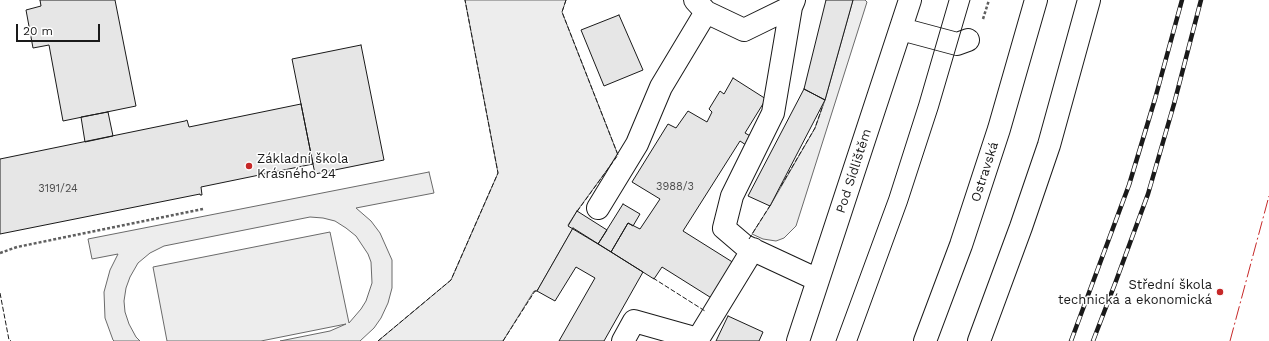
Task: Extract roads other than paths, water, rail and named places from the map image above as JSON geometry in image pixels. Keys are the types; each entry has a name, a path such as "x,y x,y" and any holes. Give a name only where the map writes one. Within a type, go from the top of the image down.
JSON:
{"main road":[{"name":"Pod Sídlištěm","path":"798,341 910,0"},
{"name":"Ostravská","path":"925,341 961,245 999,129 1036,0"},
{"path":"979,341 1021,227 1049,145 1089,0"},
{"path":"598,208 636,144 661,87 700,6 744,30 793,3"},
{"path":"793,3 773,113 732,196 724,228 745,246 818,280"},
{"path":"901,30 957,44 968,40"},
{"path":"623,341 634,321 698,339 753,249"}],"tram line":[{"path":"836,341 889,197 919,103 949,0"},
{"path":"857,341 907,204 938,109 970,0"}],"railway":[{"path":"1071,341 1129,185 1155,99 1182,0"},
{"path":"1093,341 1148,194 1174,104 1201,0"}],"place":[{"name":"Základní škola Krásného 24","path":"249,166"},
{"name":"Střední škola technická a ekonomická","path":"1220,292"}]}
